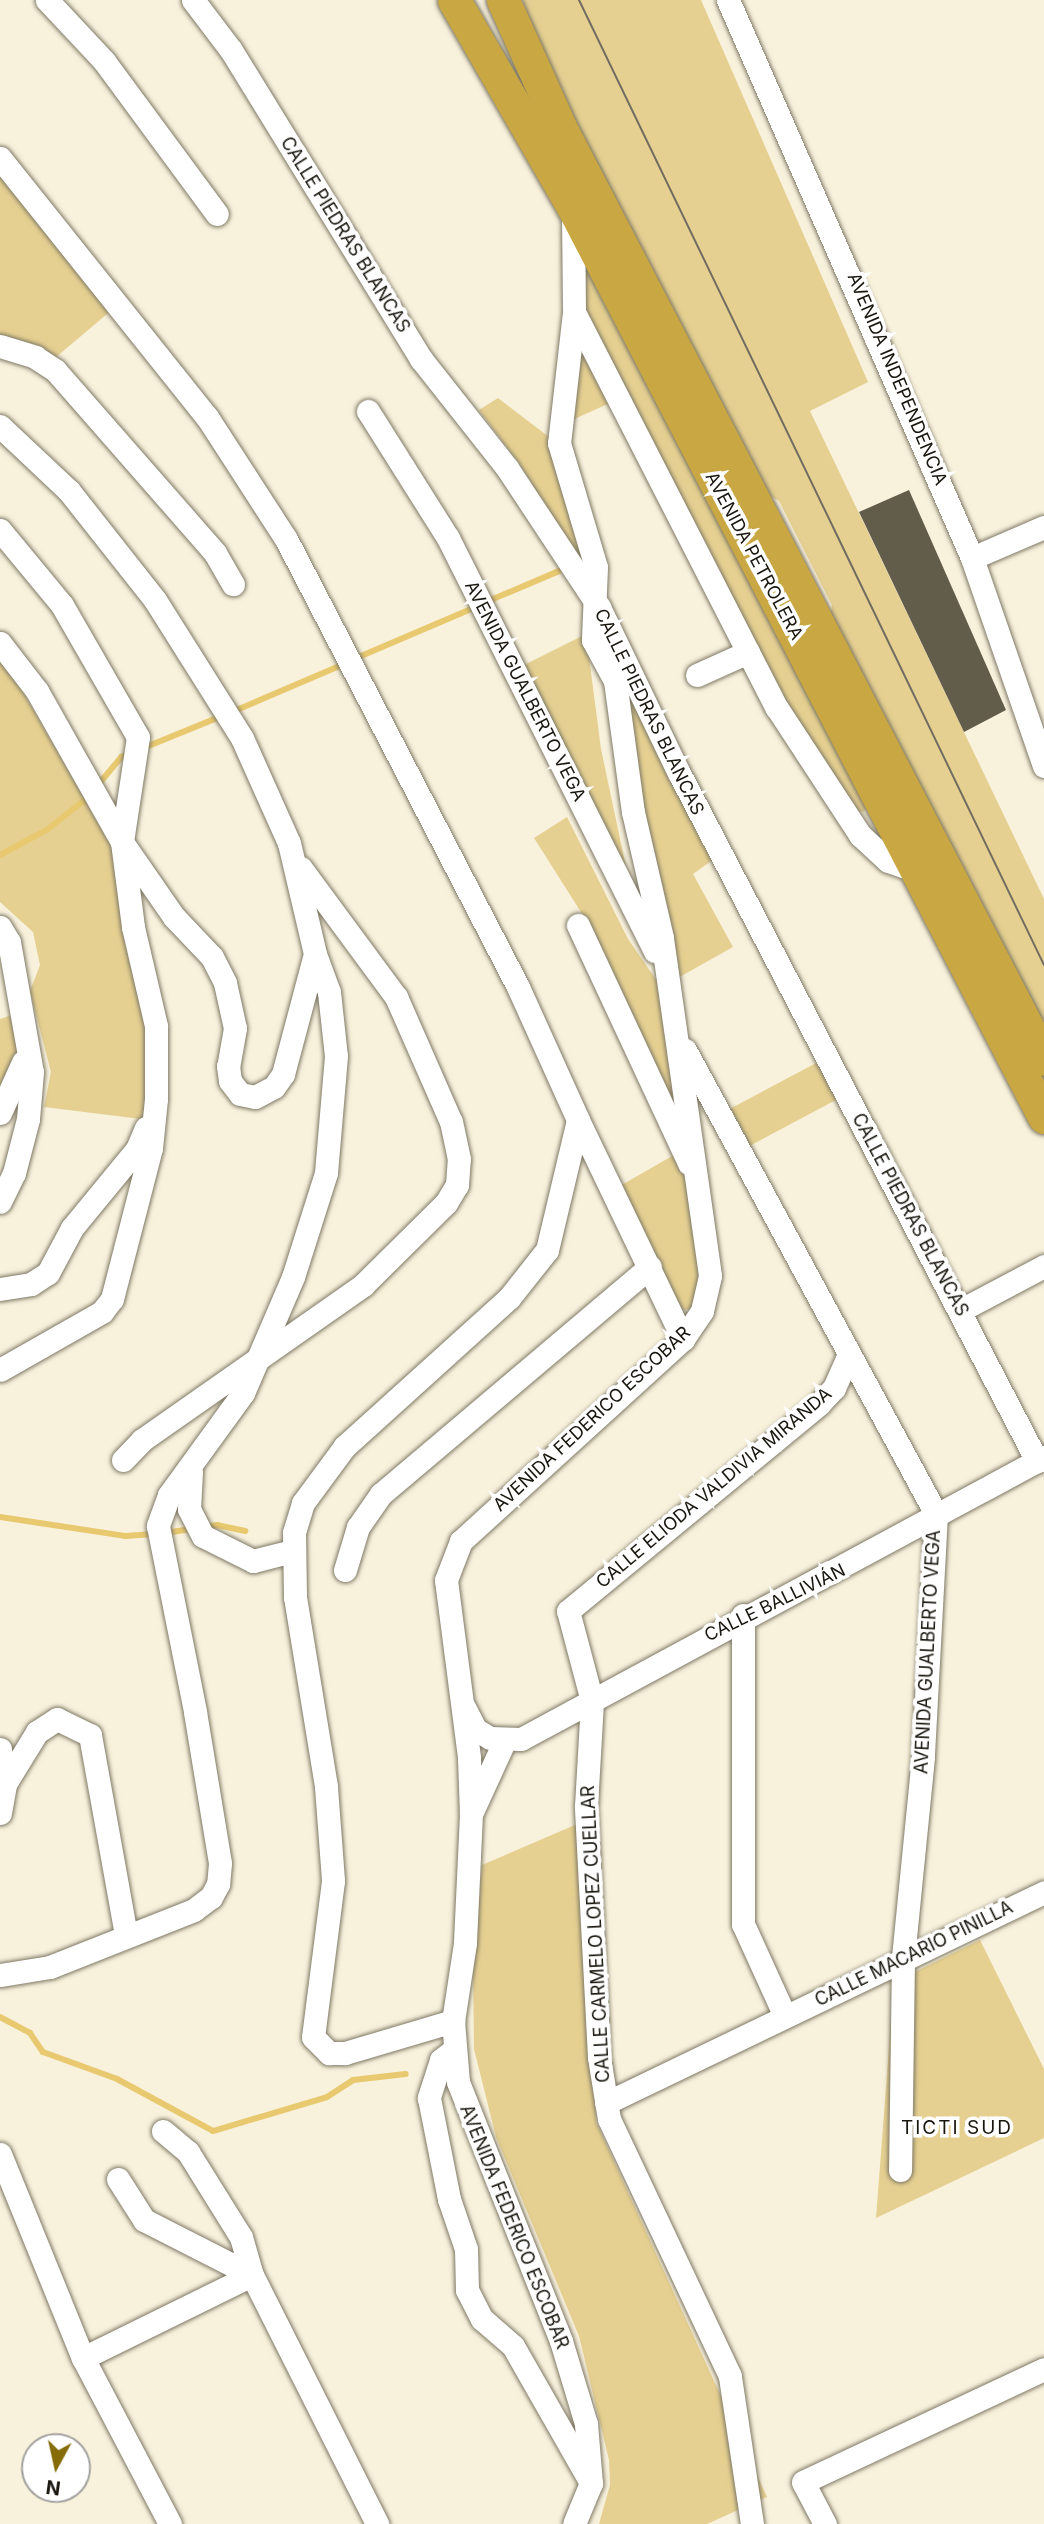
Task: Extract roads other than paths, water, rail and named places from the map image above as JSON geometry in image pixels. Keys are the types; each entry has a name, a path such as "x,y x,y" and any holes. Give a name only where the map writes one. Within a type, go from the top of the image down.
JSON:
{"highway":[{"name":"AVENIDA PETROLERA","path":"454,0 573,207 1044,1117"},
{"name":"AVENIDA PETROLERA","path":"503,0 560,127 1044,1059"}],"street":[{"path":"47,0 104,61 217,214"},
{"name":"AVENIDA INDEPENDENCIA","path":"729,0 972,558 1044,766"},
{"name":"CALLE PIEDRAS BLANCAS","path":"195,1 231,50 421,359 507,468 599,607 678,773 1041,1459"},
{"path":"0,158 207,417 286,540 518,986 578,1120 684,1339"},
{"name":"AVENIDA FEDERICO ESCOBAR","path":"573,207 574,312 559,443 596,566 599,607 593,640 615,681 622,754 668,979 710,1276 702,1311 684,1339 461,1541 446,1580 446,1601 458,1696 469,1758 471,1814 465,1943 453,2021 458,2082 472,2126 574,2383 592,2456 590,2483 574,2524"},
{"path":"574,312 777,708 860,835 888,861 917,871"},
{"path":"0,346 35,357 55,370 215,553 233,584"},
{"name":"AVENIDA GUALBERTO VEGA","path":"368,411 448,538 668,979"},
{"path":"0,426 69,491 155,600 242,738 308,881 396,997 451,1122 460,1159 457,1185 446,1203 363,1285 142,1440 123,1460"},
{"path":"972,558 1044,527"},
{"path":"0,530 62,605 138,737 122,842 132,927 156,1026 156,1099 151,1148 112,1300 102,1312 0,1370"},
{"path":"0,643 37,691 122,842 174,917 212,957 225,983 235,1028 228,1066 230,1081 240,1094 255,1097 274,1087 282,1074 315,954"},
{"path":"697,675 748,652"},
{"path":"0,1975 50,1967 194,1910 211,1897 218,1884 219,1863 195,1712 158,1525 169,1495 191,1472 262,1356 275,1311 312,1220 332,1131 333,1016 315,954 289,843"},
{"path":"578,925 697,1178"},
{"path":"0,927 9,942 32,1072 28,1119 14,1173 0,1202"},
{"name":"AVENIDA GUALBERTO VEGA","path":"676,1031 848,1356 936,1514 923,1757 903,1959 900,2170"},
{"path":"0,1113 21,1076 26,1042"},
{"path":"0,1289 31,1284 48,1273 72,1228 137,1149 156,1099"},
{"path":"453,2021 345,2053 329,2053 313,2037 332,1881 326,1787 305,1668 292,1551 296,1517 345,1446 509,1298 547,1250 578,1120"},
{"path":"961,1310 1044,1266"},
{"path":"345,1570 358,1527 380,1494 650,1267"},
{"path":"275,1311 279,1326 298,1333"},
{"name":"CALLE ELIODA VALDIVIA MIRANDA","path":"568,1611 819,1404 834,1388 848,1356"},
{"name":"CALLE BALLIVIÁN","path":"504,1742 521,1739 743,1615 849,1566 936,1514 1041,1459"},
{"path":"191,1472 189,1509 203,1536 253,1562 292,1551"},
{"name":"CALLE CARMELO LOPEZ CUELLAR","path":"568,1611 592,1701 586,1806 606,2103 618,2143 730,2376 752,2524"},
{"path":"743,1615 743,1924 785,2016"},
{"path":"458,1696 475,1729 504,1742 471,1814"},
{"path":"2,1787 37,1732 57,1719 90,1735 126,1936"},
{"path":"0,1749 0,1813"},
{"name":"CALLE MACARIO PINILLA","path":"606,2103 1044,1892"},
{"path":"455,2049 437,2069 429,2098 446,2187 466,2249 467,2290 482,2319 513,2346 590,2483"},
{"path":"163,2131 188,2152 241,2237 252,2275 377,2524"},
{"path":"0,2154 83,2358 170,2524"},
{"path":"118,2179 144,2220 252,2275"},
{"path":"83,2358 252,2275"},
{"path":"825,2524 803,2482 1044,2369"}],"waterway":[{"path":"486,602 559,571"},
{"path":"354,659 476,607"},
{"path":"232,712 344,664"},
{"path":"141,749 222,716"},
{"path":"97,786 121,757 131,753"},
{"path":"0,855 48,829 91,795"},
{"path":"0,1517 125,1536 154,1534"},
{"path":"165,1533 217,1525 245,1531"},
{"path":"0,2017 30,2033 43,2052 117,2079 213,2131 327,2097 353,2080 406,2074"}],"tram line":[{"path":"579,0 1044,965"}],"district":[{"name":"TICTI SUD","path":"957,2128"}]}
